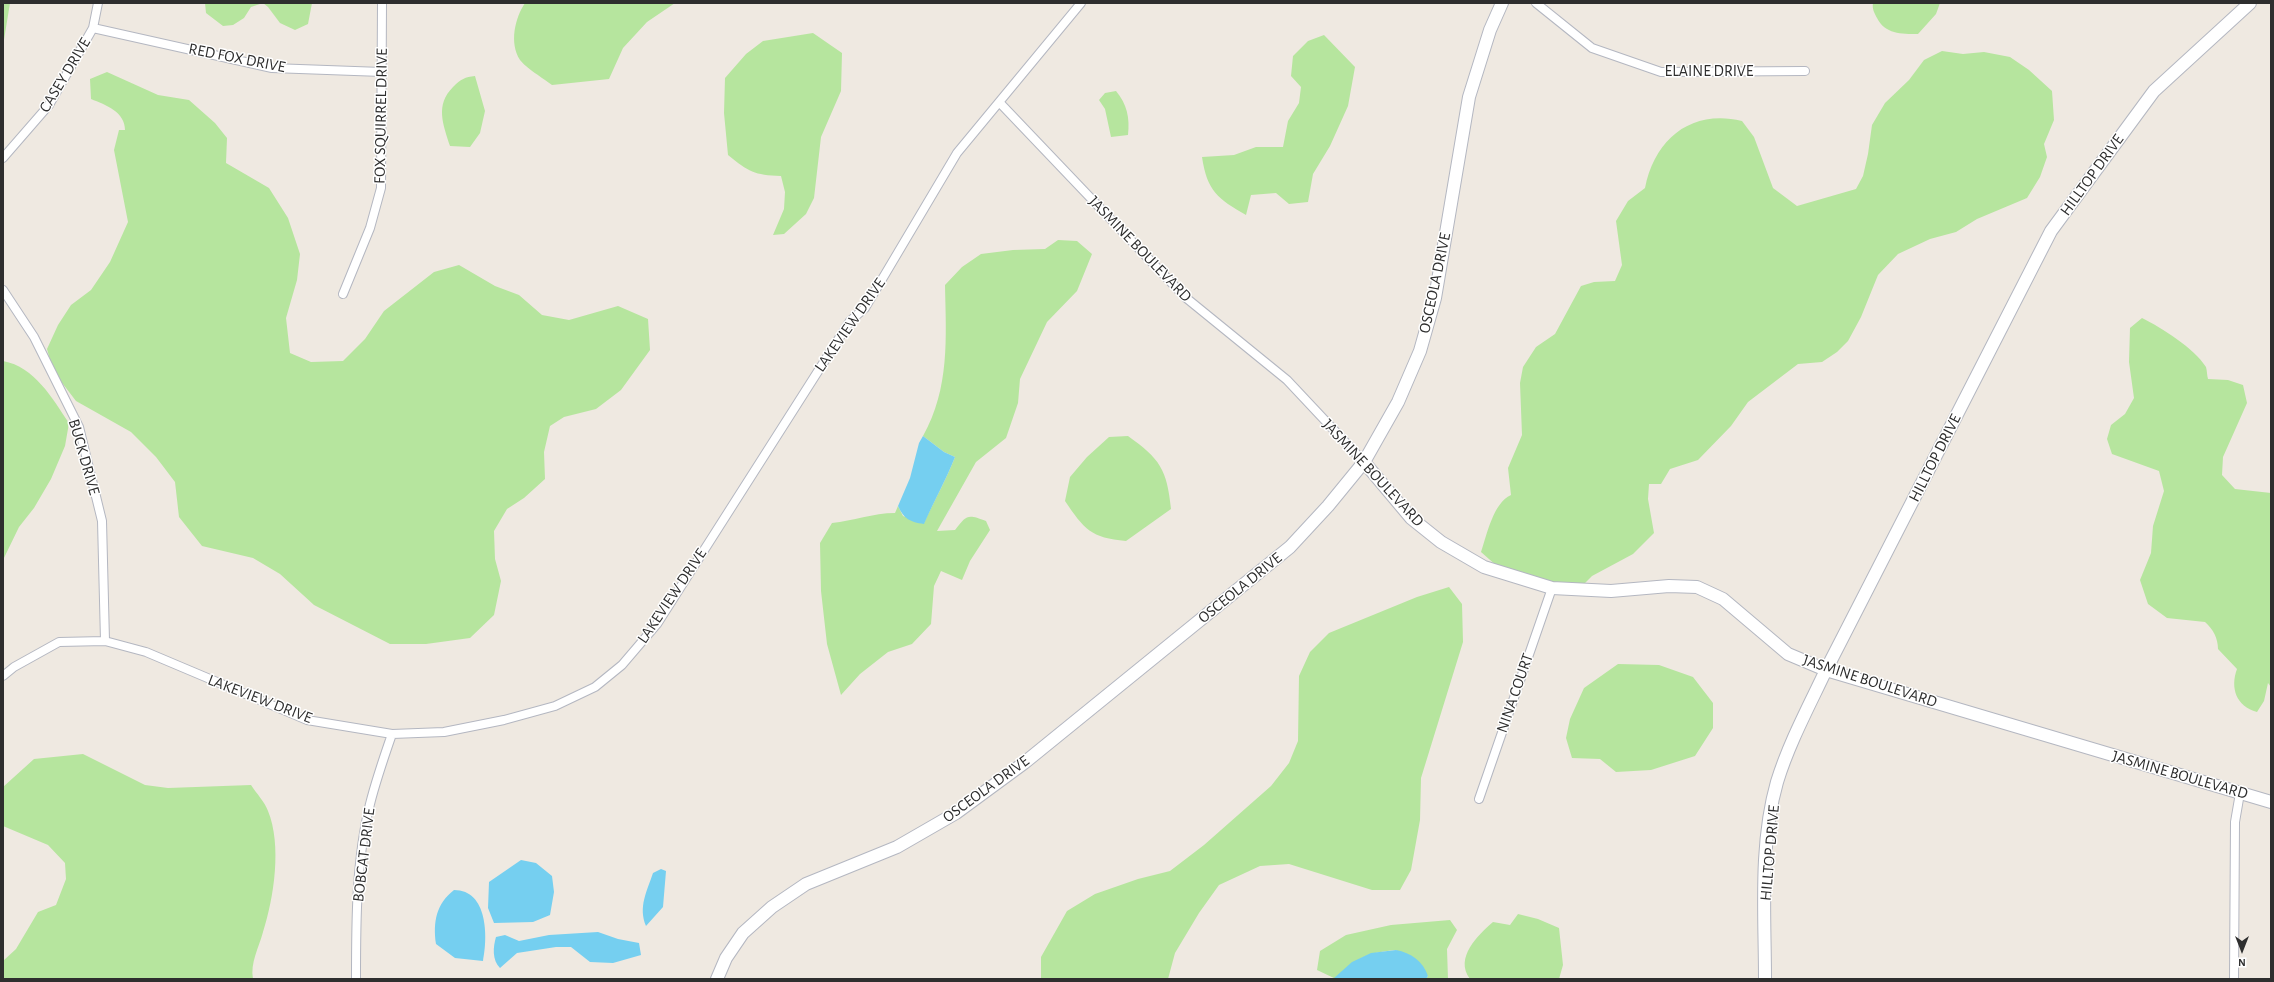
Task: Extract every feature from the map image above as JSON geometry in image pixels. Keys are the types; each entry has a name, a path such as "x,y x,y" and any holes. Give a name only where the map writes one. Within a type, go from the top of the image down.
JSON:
{"street":[{"name":"CASEY DRIVE","path":"3,158 49,105 93,28 98,3"},
{"name":"FOX SQUIRREL DRIVE","path":"343,294 370,228 381,188 382,3"},
{"name":"LAKEVIEW DRIVE","path":"3,676 14,667 59,642 105,640 146,652 306,720 392,734 444,732 504,720 555,706 594,687 622,665 657,624 850,321 865,308 957,153 1000,103 1081,3"},
{"name":"OSCEOLA DRIVE","path":"717,979 726,958 743,933 772,907 806,884 897,847 956,813 1024,763 1290,547 1328,506 1364,462 1398,402 1420,351 1435,298 1469,98 1490,30 1502,3"},
{"name":"ELAINE DRIVE","path":"1536,3 1592,48 1661,72 1805,71"},
{"name":"HILLTOP DRIVE","path":"1765,979 1766,866 1768,829 1777,782 1792,741 1826,670 2052,231 2154,91 2250,3"},
{"name":"RED FOX DRIVE","path":"93,28 272,68 382,72"},
{"name":"JASMINE BOULEVARD","path":"1000,103 1185,297 1287,380 1364,462 1411,518 1441,542 1484,567 1552,588 1611,591 1669,586 1697,588 1723,599 1788,654 1826,670 2271,802"},
{"name":"BUCK DRIVE","path":"3,290 34,337 79,427 102,521 105,640"},
{"name":"NINA COURT","path":"1478,798 1552,588"},
{"name":"BOBCAT DRIVE","path":"356,979 358,892 369,804 392,734"},
{"path":"2234,979 2235,822 2240,793"}],"green space":[{"path":"3,3 10,3 3,46"},
{"path":"205,3 263,3 251,7 244,18 233,25 223,26 206,13"},
{"path":"263,3 312,3 308,24 295,30 280,23 268,7"},
{"path":"525,3 675,3 647,22 623,48 609,79 552,85 526,66 520,60 517,53 514,38 516,23"},
{"path":"1873,3 1940,3 1936,14 1918,34 1906,34 1894,32 1884,27 1875,14"},
{"path":"813,33 842,53 841,91 821,137 814,198 806,214 784,234 773,235 784,209 785,192 781,176 764,175 752,172 728,155 724,113 725,78 746,54 763,41"},
{"path":"1324,35 1355,67 1348,106 1330,146 1313,174 1308,202 1289,204 1276,193 1251,195 1246,215 1228,204 1215,193 1207,178 1202,157 1234,155 1256,147 1283,147 1288,121 1299,103 1301,87 1291,76 1293,56 1308,41"},
{"path":"1942,51 1963,54 1984,52 2010,57 2029,70 2052,91 2054,120 2044,144 2047,157 2040,177 2027,198 1977,219 1956,232 1930,239 1898,254 1878,275 1861,317 1848,341 1837,352 1822,362 1798,364 1748,402 1731,426 1698,460 1670,469 1661,484 1649,484 1648,499 1654,533 1633,554 1592,576 1583,585 1552,583 1498,567 1481,552 1495,512 1505,499 1511,495 1508,468 1522,435 1520,383 1523,367 1536,347 1555,334 1581,286 1594,282 1615,281 1622,265 1616,221 1628,201 1645,188 1650,170 1657,155 1667,142 1678,131 1707,119 1724,118 1742,121 1754,137 1773,188 1797,206 1856,189 1863,176 1872,125 1885,103 1909,80 1924,60"},
{"path":"107,72 158,95 189,100 215,123 227,138 226,163 269,188 288,218 300,254 297,280 286,318 290,353 311,362 343,361 365,339 384,311 434,272 459,265 495,286 519,295 542,315 569,320 618,306 648,319 650,350 621,390 596,409 564,417 550,426 544,452 545,479 524,498 507,509 494,531 495,559 501,581 494,615 470,638 426,644 390,644 314,605 280,574 253,558 202,546 179,517 175,482 156,457 131,432 76,401 53,371 47,349 58,325 71,305 91,290 110,262 128,222 114,150 119,130 125,130 124,124 122,118 114,110 91,99 90,79"},
{"path":"475,76 485,111 480,133 470,147 450,146 442,115 444,101 447,94 458,82"},
{"path":"1116,91 1123,101 1127,112 1129,123 1128,135 1111,137 1105,109 1099,100 1105,93"},
{"path":"1058,240 1077,241 1092,254 1077,291 1047,322 1020,379 1018,403 1006,438 976,462 937,531 955,530 962,521 968,517 975,517 986,521 990,530 970,561 962,580 941,571 934,586 931,624 912,644 888,652 860,674 841,695 827,644 821,591 820,543 832,523 879,514 895,513 898,506 903,516 924,523 955,457 944,452 923,436 932,418 942,381 946,343 945,285 962,267 981,254 1013,250 1045,249"},
{"path":"2142,318 2168,333 2194,353 2206,367 2208,379 2228,380 2243,385 2247,403 2223,457 2222,475 2235,489 2271,493 2271,687 2268,683 2264,701 2257,712 2244,705 2236,695 2234,683 2237,669 2218,649 2216,637 2208,625 2205,622 2167,618 2148,604 2140,580 2151,553 2153,526 2164,491 2159,471 2112,454 2107,439 2111,425 2125,414 2134,398 2129,362 2130,328"},
{"path":"3,361 14,364 24,370 42,385 69,423 65,446 51,479 34,508 19,527 3,560"},
{"path":"1128,436 1148,451 1160,466 1167,484 1171,509 1126,541 1114,540 1096,534 1083,525 1065,501 1070,477 1087,457 1109,437"},
{"path":"1449,587 1462,604 1463,642 1421,778 1420,820 1411,870 1400,890 1372,890 1289,864 1260,866 1219,885 1199,913 1175,953 1168,979 1041,979 1041,957 1067,911 1095,894 1138,879 1170,871 1204,845 1271,786 1289,763 1298,741 1299,676 1310,652 1329,633 1417,597"},
{"path":"1618,664 1659,665 1693,677 1713,703 1713,728 1695,756 1651,770 1616,772 1600,759 1572,758 1566,738 1570,719 1584,688"},
{"path":"83,754 145,785 168,788 251,785 267,808 275,839 275,872 273,888 267,918 254,961 252,973 253,979 3,979 3,961 16,949 38,912 56,905 66,879 65,863 48,845 3,826 3,787 34,759"},
{"path":"1518,914 1538,919 1559,928 1563,965 1559,979 1470,979 1466,971 1466,955 1475,940 1493,922 1510,925"},
{"path":"1450,920 1457,930 1447,949 1448,979 1426,979 1428,976 1396,950 1363,957 1356,961 1336,979 1317,970 1320,951 1346,935 1391,925"}],"water":[{"path":"923,436 944,452 955,457 924,524 915,522 905,517 898,506 910,478 919,443"},
{"path":"521,860 536,863 552,876 554,892 550,915 533,922 494,923 488,908 489,882"},
{"path":"661,869 666,871 663,907 646,926 643,912 644,899 653,873"},
{"path":"454,890 465,892 474,898 479,906 483,916 485,928 485,951 483,961 455,958 436,944 435,928 437,914 443,901"},
{"path":"598,932 618,939 639,943 641,955 613,963 590,962 571,947 556,947 517,953 500,968 494,957 496,937 505,935 519,941 549,935"},
{"path":"1396,950 1407,953 1416,958 1426,971 1428,976 1426,979 1333,979 1352,962 1371,953"}]}
